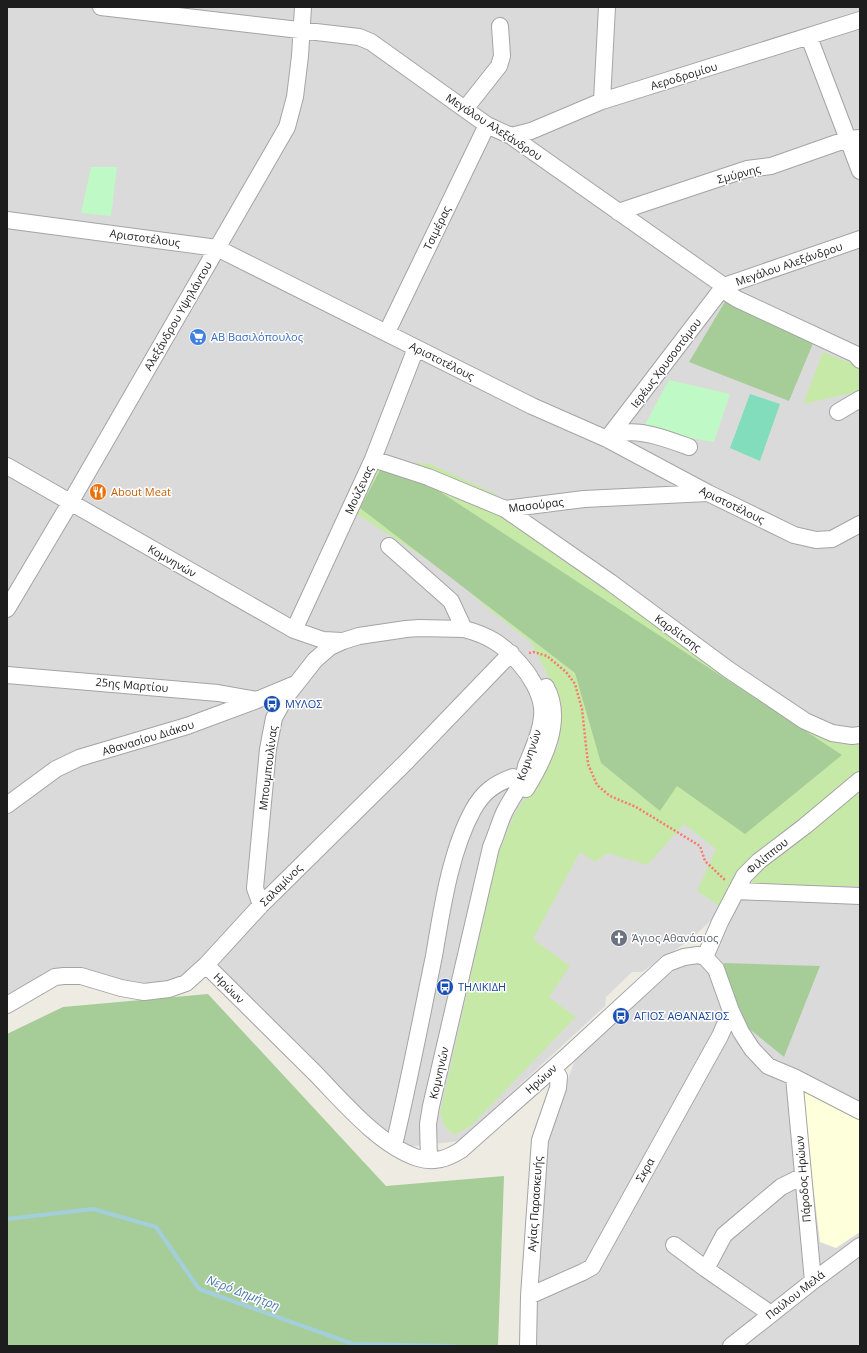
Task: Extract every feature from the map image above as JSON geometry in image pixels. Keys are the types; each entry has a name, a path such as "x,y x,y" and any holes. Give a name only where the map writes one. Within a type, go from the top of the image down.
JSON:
{"street":[{"name":"Μεγάλου Αλεξάνδρου","path":"101,7 359,37 371,42 487,125 511,136 724,286 860,239"},
{"name":"Αλεξάνδρου Υψηλάντου","path":"7,609 70,503 287,127 295,97 302,7"},
{"path":"602,101 607,7"},
{"name":"Αεροδρομίου","path":"511,136 531,131 602,101 860,20"},
{"path":"465,109 499,66 502,56 500,26"},
{"path":"809,37 854,138 860,171"},
{"name":"Τσιμέρας","path":"387,332 487,125"},
{"name":"Σμύρνης","path":"618,212 747,169 771,166 854,138"},
{"name":"Αριστοτέλους","path":"7,220 217,248 532,406 607,439 708,493 794,535 816,540 832,539 860,524"},
{"path":"724,286 730,294 737,299 856,354 860,360"},
{"name":"Ιερέως Χρυσοστόμου","path":"607,439 724,286"},
{"name":"Μούζενας","path":"294,630 373,459 416,348"},
{"path":"838,412 860,399"},
{"path":"607,439 621,433 634,433 662,438 689,448"},
{"name":"Μασούρας","path":"373,459 428,477 505,509 584,499 708,493"},
{"name":"Κομνηνών","path":"7,466 294,630 323,640 343,641"},
{"name":"Καρδίτσης","path":"505,509 610,582 729,670 805,721 832,733 852,736 860,735"},
{"path":"389,546 452,601 464,629"},
{"name":"Μπουμπουλίνας","path":"261,905 255,888 268,749 274,718 285,698 315,660 330,647 358,636 419,628 464,629 489,638 502,645 511,653"},
{"name":"Κομνηνών","path":"429,1160 428,1124 431,1106 492,847 525,783 539,730 542,708 534,684 524,668 511,653"},
{"name":"Σαλαμίνος","path":"7,1006 60,976 81,976 121,988 144,992 169,989 186,983 206,965 261,905 407,761 511,653"},
{"name":"25ης Μαρτίου","path":"7,675 218,693 257,700"},
{"name":"Αθανασίου Διάκου","path":"7,805 56,769 79,758 187,726 257,700 296,683"},
{"path":"394,1145 417,1041 448,884 460,835 473,809 488,789 513,777 525,783"},
{"name":"Φιλίππου","path":"705,957 720,922 744,876 759,861 805,826 860,780"},
{"path":"736,890 860,896"},
{"name":"Ηρώων","path":"206,965 364,1122 394,1145 413,1156 429,1160 446,1159 461,1150 554,1068 668,963 684,957 698,955 705,957"},
{"path":"705,957 716,969 740,1032 752,1049 768,1066 794,1077 860,1110"},
{"name":"Σκρα","path":"529,1296 583,1272 592,1266 720,1036 731,1011"},
{"name":"Αγίας Παρασκευής","path":"528,1346 529,1296 540,1140 544,1126 557,1096 559,1077 554,1068"},
{"name":"Πάροδος Ηρώων","path":"794,1077 813,1281"},
{"path":"706,1269 724,1235 781,1187 803,1176"},
{"path":"674,1245 771,1314"},
{"name":"Παύλου Μελά","path":"730,1346 860,1246"}],"path":[{"path":"511,653 534,652 547,656 566,672 575,684 582,709 588,764 597,785 610,796 636,807 700,846 705,860 736,890"}],"shaded area":[{"path":"7,7 860,7 860,1346 536,1346 537,1281 547,1135 579,1050 641,993 697,952 722,910 690,940 642,972 632,972 606,997 605,1006 459,1141 409,1147 372,1122 208,955 169,989 64,976 7,1005"},
{"path":"801,1087 860,1120 860,1232 836,1248 820,1242"}],"green space":[{"path":"91,167 117,167 111,216 81,213"},
{"path":"726,300 814,341 789,401 689,362"},
{"path":"823,352 860,367 860,391 803,404"},
{"path":"669,380 730,394 714,442 642,430"},
{"path":"750,394 780,404 760,461 730,448"},
{"path":"387,457 842,755 745,834 677,786 660,811 601,763 575,673 360,508"},
{"path":"373,459 430,464 494,493 774,692 810,715 841,727 860,728 860,886 746,886 724,909 697,891 716,849 684,824 647,865 608,853 595,862 580,852 533,939 570,966 549,997 576,1017 471,1126 454,1135 445,1127 440,1113 499,851 514,815 558,747 561,702 531,642 492,612 447,572 349,509"},
{"path":"724,963 820,966 784,1057 747,1027 731,997 725,974"},
{"path":"208,994 386,1186 504,1176 498,1346 7,1346 7,1034 63,1007"}],"waterway":[{"name":"Νερό Δημήτρη","path":"7,1219 93,1209 156,1227 199,1289 353,1344 454,1346"}],"place":[{"name":"ΑΒ Βασιλόπουλος","path":"198,337"},
{"name":"About Meat","path":"98,492"},
{"name":"ΜΥΛΟΣ","path":"272,704"},
{"name":"Άγιος Αθανάσιος","path":"619,938"},
{"name":"ΤΗΛΙΚΙΔΗ","path":"445,987"},
{"name":"ΑΓΙΟΣ ΑΘΑΝΑΣΙΟΣ","path":"621,1016"}]}
